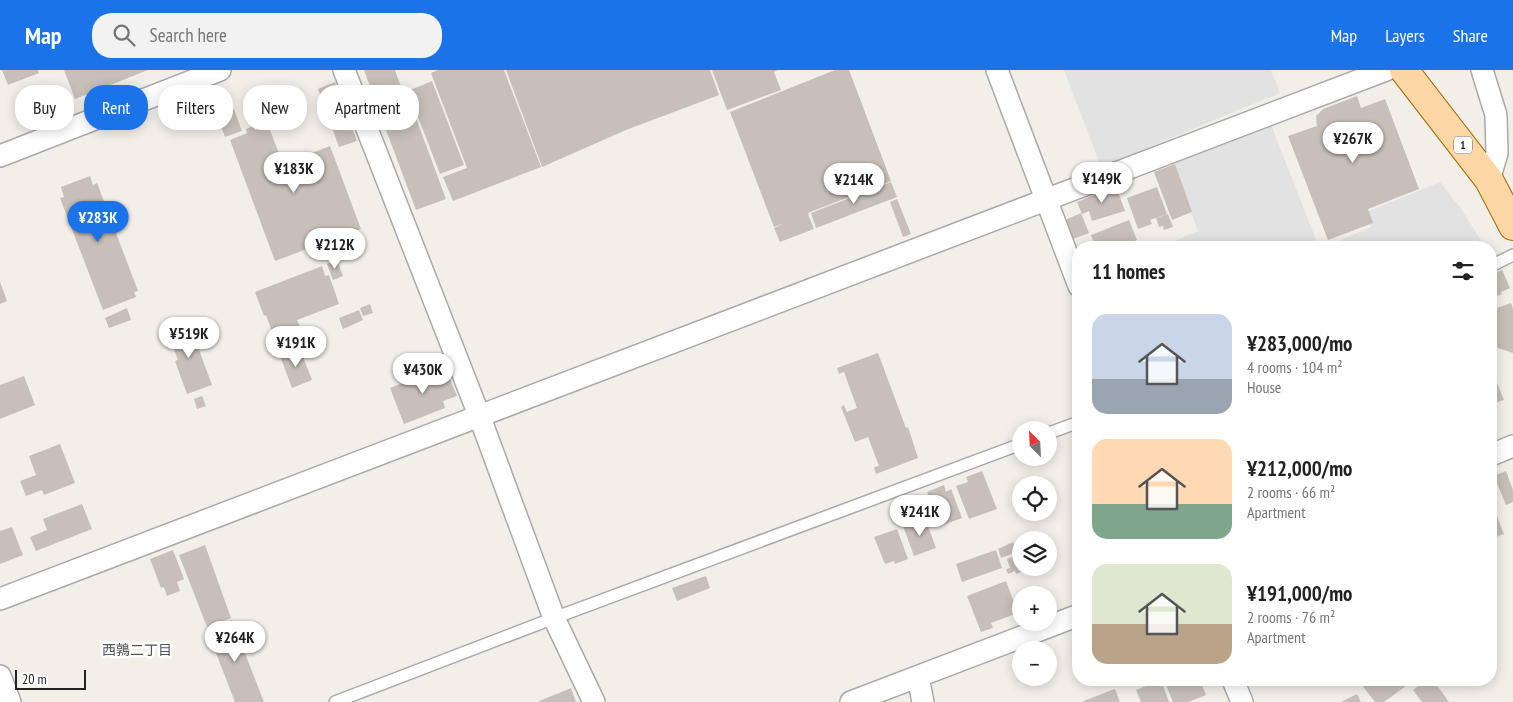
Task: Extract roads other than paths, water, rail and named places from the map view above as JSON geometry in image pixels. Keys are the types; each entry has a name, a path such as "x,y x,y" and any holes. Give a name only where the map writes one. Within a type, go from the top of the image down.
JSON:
{"main road":[{"name":"1","path":"1404,70 1489,180 1513,226"}],"street":[{"path":"0,156 220,70"},
{"path":"344,70 479,416 554,618 594,702"},
{"path":"996,70 1072,268"},
{"path":"0,599 1386,70"},
{"path":"1482,70 1496,115 1496,153 1489,180"},
{"path":"1497,453 1513,446"},
{"path":"851,702 1072,617"},
{"path":"0,676 10,702"},
{"path":"918,677 923,702"},
{"path":"1235,686 1242,702"}],"lane":[{"path":"1497,263 1513,255"},
{"path":"1058,430 1072,425"},
{"path":"335,702 554,618 1012,447"}],"district":[{"name":"西鶉二丁目","path":"137,650"}]}
